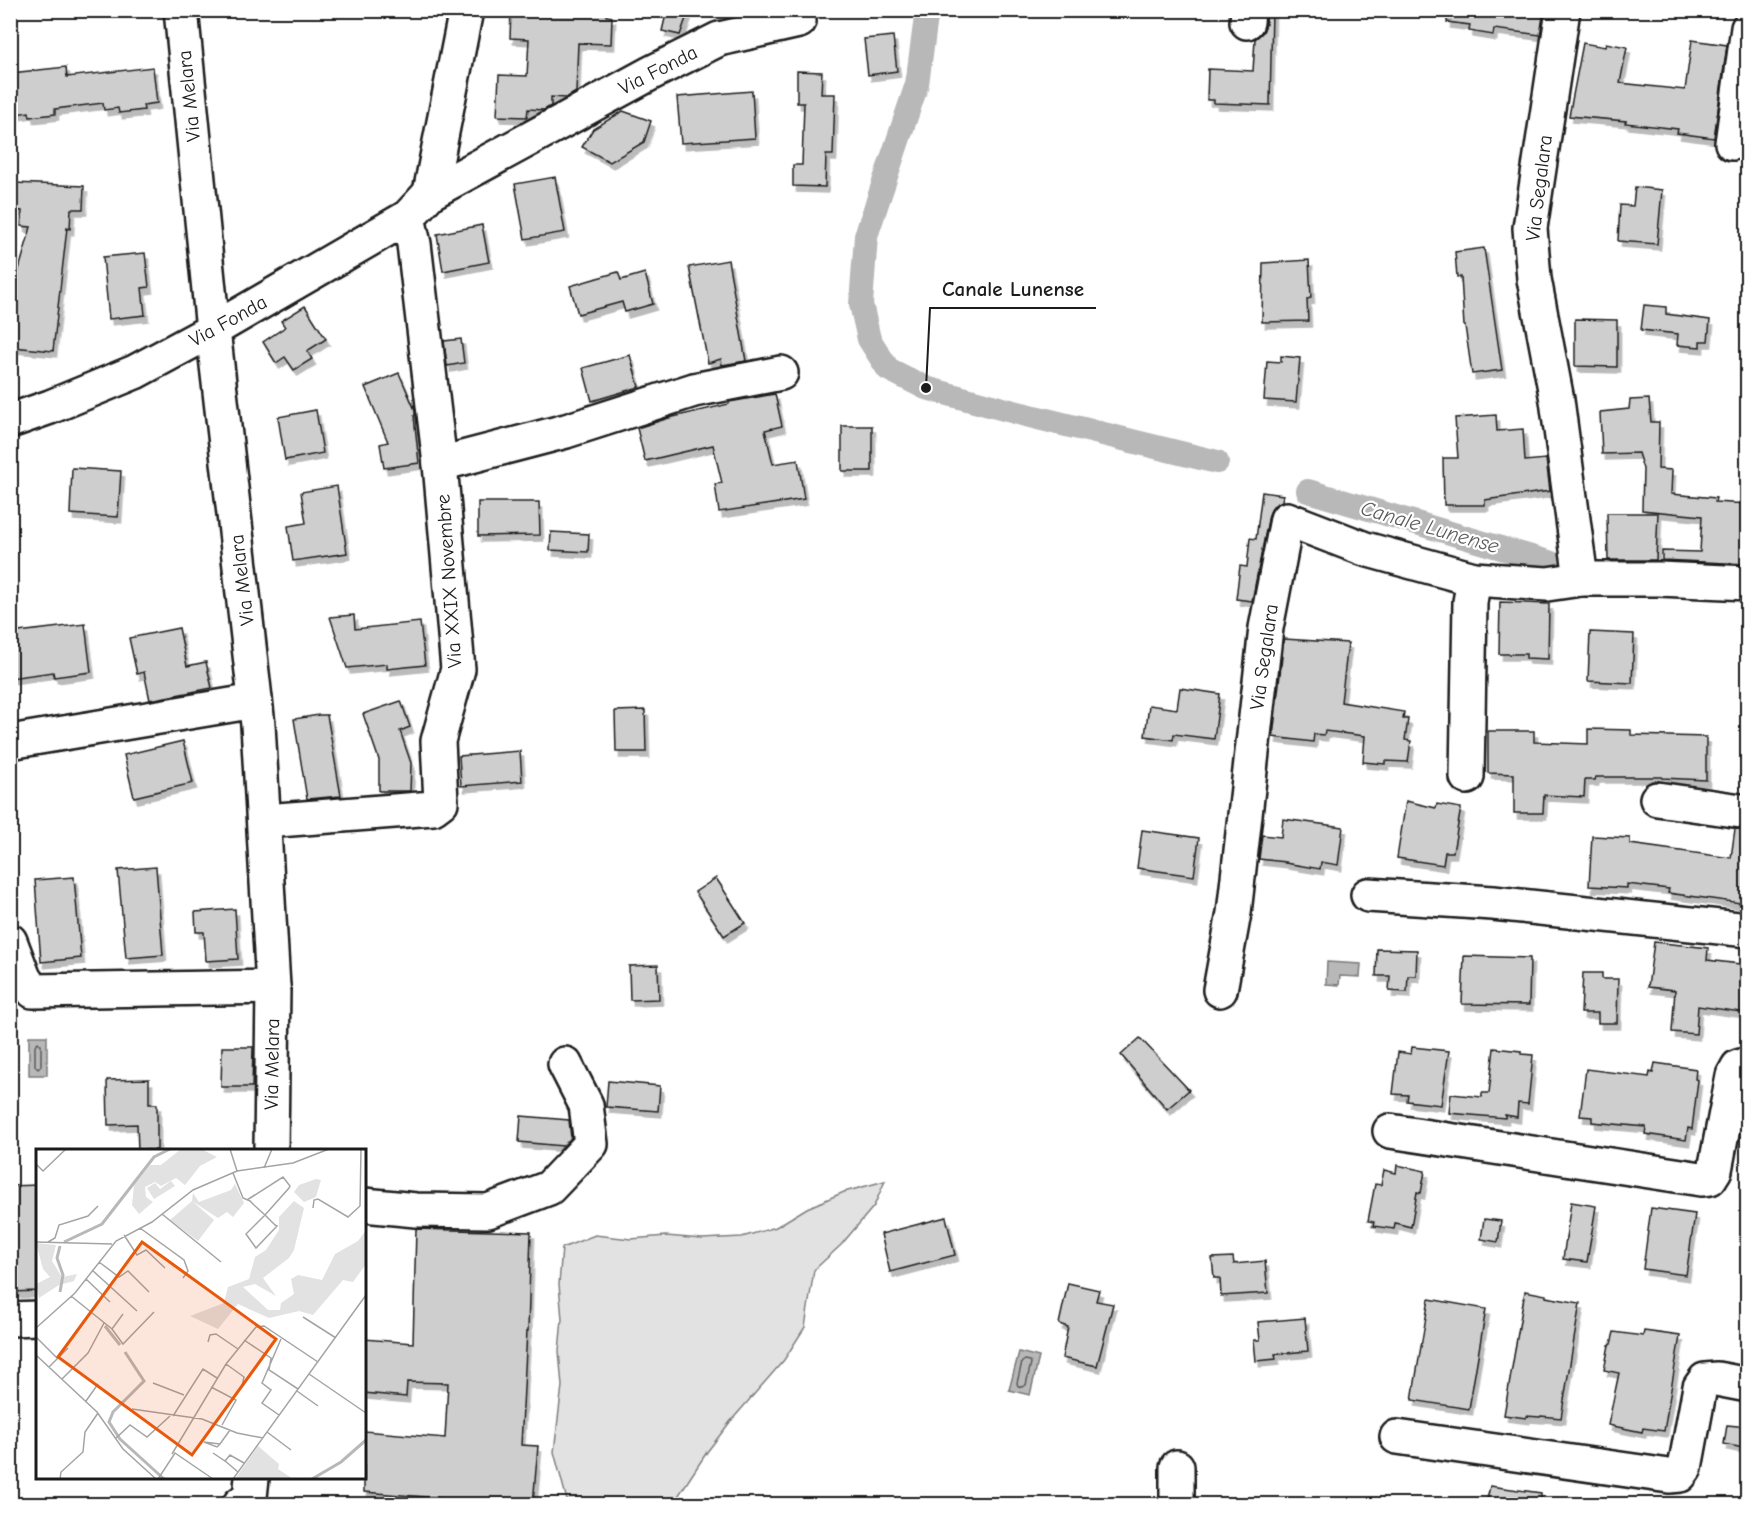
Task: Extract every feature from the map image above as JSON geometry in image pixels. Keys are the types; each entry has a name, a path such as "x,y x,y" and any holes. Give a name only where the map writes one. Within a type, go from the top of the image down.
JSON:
{"street":[{"name":"Via Melara","path":"180,10 255,701 265,821 273,987 271,1149"},
{"path":"430,193 466,10"},
{"name":"Via Segalara","path":"1563,10 1530,228 1534,279 1557,400 1581,579"},
{"name":"Via Fonda","path":"10,421 135,372 213,330 408,217 430,193 621,89 719,39 799,21"},
{"path":"1731,142 1748,28"},
{"name":"Via XXIX Novembre","path":"265,821 433,808 441,802 438,741 458,669 440,464 414,244 408,217"},
{"path":"440,464 566,431 694,390 782,373"},
{"name":"Via Segalara","path":"1220,990 1234,913 1266,628 1287,519 1365,549 1474,579 1547,584 1581,579 1659,579 1748,583"},
{"path":"1467,777 1470,602 1474,579"},
{"path":"10,742 255,701"},
{"path":"1657,799 1748,812"},
{"path":"1368,895 1493,903 1748,930"},
{"path":"10,941 24,978 33,991 273,987"},
{"path":"366,1205 416,1210 488,1211 549,1188 591,1144 586,1105 566,1064"},
{"path":"1390,1131 1701,1179 1710,1178 1715,1170 1733,1076 1738,1067 1748,1064"},
{"path":"10,1319 36,1318"},
{"path":"1397,1437 1669,1476 1680,1475 1685,1468 1700,1387 1705,1380 1717,1379 1748,1385"},
{"path":"1177,1467 1177,1504"},
{"path":"240,1504 250,1497 252,1479"}],"shaded area":[{"path":"885,1181 874,1206 841,1245 814,1270 805,1327 784,1360 730,1422 673,1504 568,1504 554,1452 562,1386 559,1351 562,1319 559,1284 562,1248 595,1235 631,1239 666,1236 702,1239 742,1237 776,1227 807,1208 844,1192"}],"water":[{"path":"1327,962 1361,964 1360,977 1340,976 1339,985 1326,984"},
{"path":"29,1036 47,1036 47,1075 29,1075"},
{"path":"1019,1352 1039,1357 1030,1395 1009,1390"}],"building":[{"path":"511,10 607,10 606,16 612,17 611,44 578,43 576,92 566,98 551,97 551,106 544,110 528,109 527,117 497,116 499,75 527,76 529,39 510,38"},
{"path":"667,10 689,10 680,35 662,31"},
{"path":"1267,10 1272,10 1270,105 1214,103 1214,100 1207,100 1208,69 1253,71 1255,39 1263,32"},
{"path":"1448,10 1544,10 1540,35 1494,29 1493,35 1469,31 1470,25 1447,22"},
{"path":"893,36 897,71 868,75 864,39"},
{"path":"1692,40 1727,45 1714,138 1677,133 1678,129 1625,123 1626,121 1569,116 1583,43 1605,47 1606,43 1627,47 1620,83 1685,90"},
{"path":"66,67 67,77 153,67 157,103 143,105 144,110 119,113 118,108 104,110 103,103 55,109 55,114 30,117 29,112 16,114 11,73"},
{"path":"797,71 822,72 821,94 835,94 833,155 826,155 825,187 793,186 793,165 802,165 804,103 797,103"},
{"path":"752,91 755,138 681,143 677,97"},
{"path":"623,111 651,121 644,142 610,162 582,147 593,129"},
{"path":"555,177 565,232 525,239 515,184"},
{"path":"14,183 84,186 83,209 71,209 70,229 67,228 53,351 13,347 14,334 10,334 10,325 16,280 31,227 21,226 22,211 13,210"},
{"path":"1635,187 1662,190 1657,244 1618,241 1620,205 1633,206"},
{"path":"482,225 489,262 443,271 437,234"},
{"path":"1484,248 1502,370 1472,374 1464,326 1461,277 1457,277 1455,252"},
{"path":"145,253 149,287 142,288 145,315 109,319 103,257"},
{"path":"728,260 746,361 722,365 721,359 708,363 689,267"},
{"path":"1309,260 1311,298 1307,299 1308,321 1262,322 1263,263"},
{"path":"618,272 621,280 645,273 653,304 625,312 622,302 578,314 570,286"},
{"path":"1644,305 1666,307 1666,314 1710,320 1708,341 1700,341 1700,347 1677,345 1678,334 1641,330"},
{"path":"305,306 326,339 307,351 312,359 294,370 285,357 276,363 263,342 285,327 281,321"},
{"path":"1575,319 1617,320 1617,367 1575,366"},
{"path":"461,339 464,363 447,366 444,341"},
{"path":"630,355 639,387 592,401 583,368"},
{"path":"1281,356 1300,358 1296,402 1264,400 1267,361 1281,362"},
{"path":"399,373 415,410 419,463 384,468 380,444 388,442 365,387"},
{"path":"775,394 782,426 765,430 773,464 798,460 804,499 719,512 715,484 722,483 713,445 645,461 637,428 729,404 729,402"},
{"path":"1649,399 1651,422 1659,422 1658,469 1672,470 1671,494 1716,498 1715,502 1748,504 1747,564 1662,560 1662,551 1700,552 1702,516 1642,510 1643,469 1638,453 1602,454 1600,412 1629,409 1630,400"},
{"path":"316,410 323,453 285,460 278,417"},
{"path":"1496,415 1497,431 1523,429 1525,461 1546,459 1550,491 1485,500 1485,505 1444,505 1443,458 1458,458 1455,418"},
{"path":"842,426 872,426 872,471 842,471"},
{"path":"72,468 121,471 118,517 70,514"},
{"path":"337,486 347,553 293,561 288,526 306,523 301,492"},
{"path":"1262,492 1283,495 1282,501 1273,506 1269,515 1252,601 1236,599 1240,566 1247,567 1250,538 1256,539"},
{"path":"478,502 539,502 540,535 478,536"},
{"path":"1607,513 1658,513 1656,560 1608,560"},
{"path":"551,532 589,534 588,552 550,550"},
{"path":"1500,602 1549,604 1548,659 1526,658 1526,654 1499,654"},
{"path":"354,615 355,629 420,622 425,665 387,669 387,664 347,668 330,617"},
{"path":"85,624 91,672 54,677 53,672 10,678 10,633"},
{"path":"179,628 187,666 206,662 212,688 150,700 144,672 137,674 129,638"},
{"path":"1590,632 1634,634 1632,683 1588,681"},
{"path":"1284,639 1348,643 1341,702 1404,712 1403,719 1408,719 1405,740 1411,741 1408,762 1385,761 1385,764 1363,762 1365,736 1325,731 1324,735 1314,734 1313,742 1273,737"},
{"path":"1180,688 1220,694 1214,739 1174,734 1173,740 1145,736 1149,705 1177,709"},
{"path":"401,701 410,727 400,731 411,763 410,791 379,791 379,760 363,714"},
{"path":"645,710 646,752 616,752 615,711"},
{"path":"327,715 341,796 307,799 294,719"},
{"path":"1588,729 1631,730 1631,735 1706,737 1706,780 1596,777 1595,780 1585,780 1584,797 1544,795 1543,813 1514,813 1514,774 1488,773 1488,731 1534,731 1534,742 1588,744"},
{"path":"183,741 193,783 134,797 124,755"},
{"path":"520,751 522,781 461,786 459,756"},
{"path":"1406,801 1436,808 1437,804 1461,808 1453,852 1445,852 1443,865 1397,858"},
{"path":"1283,819 1343,827 1338,865 1321,862 1320,869 1259,859 1262,835 1281,837"},
{"path":"1735,829 1748,830 1748,904 1668,893 1669,889 1627,884 1627,888 1589,886 1592,836 1630,838 1630,844 1731,858"},
{"path":"1142,830 1199,838 1194,876 1137,868"},
{"path":"156,867 163,955 126,958 118,870"},
{"path":"74,877 81,958 41,962 35,880"},
{"path":"716,878 745,923 724,936 695,892"},
{"path":"235,909 238,959 206,961 204,932 196,932 195,912"},
{"path":"1654,942 1708,948 1707,960 1748,965 1748,1013 1698,1006 1696,1034 1672,1032 1675,990 1648,987"},
{"path":"1377,949 1417,950 1416,976 1408,976 1407,992 1389,991 1390,976 1376,976"},
{"path":"1464,956 1530,958 1529,1005 1462,1004"},
{"path":"658,965 659,999 630,1000 629,966"},
{"path":"1583,973 1602,973 1602,979 1618,979 1617,1023 1598,1023 1598,1013 1581,1013"},
{"path":"1140,1038 1189,1090 1167,1109 1121,1055"},
{"path":"222,1047 253,1047 252,1087 221,1087"},
{"path":"1412,1047 1449,1051 1441,1105 1407,1101 1408,1095 1393,1094 1398,1052 1411,1054"},
{"path":"1494,1048 1521,1051 1521,1054 1533,1055 1528,1104 1518,1103 1517,1117 1449,1113 1451,1094 1482,1097 1482,1093 1489,1093"},
{"path":"1655,1063 1696,1069 1695,1079 1698,1080 1692,1129 1688,1128 1686,1140 1645,1134 1646,1127 1592,1122 1592,1117 1580,1116 1586,1069 1649,1077 1650,1072 1653,1073"},
{"path":"149,1079 149,1104 157,1104 157,1149 138,1149 137,1124 108,1125 107,1080"},
{"path":"608,1081 660,1086 658,1111 606,1107"},
{"path":"521,1116 569,1120 571,1138 563,1146 519,1142"},
{"path":"1397,1165 1425,1171 1421,1193 1417,1192 1411,1227 1395,1223 1394,1229 1373,1226 1374,1222 1368,1221 1375,1184 1381,1185 1384,1170 1396,1173"},
{"path":"36,1185 36,1291 10,1292 10,1241 12,1241 10,1186"},
{"path":"1571,1202 1596,1206 1587,1262 1563,1259"},
{"path":"1651,1208 1695,1214 1686,1275 1643,1269"},
{"path":"946,1217 955,1255 890,1272 881,1234"},
{"path":"1484,1219 1501,1221 1498,1242 1481,1239"},
{"path":"416,1229 531,1232 521,1445 538,1446 533,1504 364,1492 366,1431 445,1438 448,1383 407,1382 406,1397 366,1393 366,1339 413,1343"},
{"path":"1233,1257 1234,1264 1265,1261 1268,1293 1221,1296 1220,1278 1214,1278 1212,1258"},
{"path":"1068,1283 1099,1290 1096,1301 1113,1304 1097,1366 1062,1358 1068,1327 1059,1324"},
{"path":"1525,1291 1580,1303 1561,1418 1526,1416 1526,1418 1504,1415"},
{"path":"1429,1299 1486,1309 1469,1409 1412,1400"},
{"path":"1305,1318 1308,1351 1275,1354 1276,1359 1256,1361 1254,1340 1260,1340 1258,1322"},
{"path":"1644,1331 1680,1336 1664,1431 1643,1428 1642,1432 1608,1425 1619,1373 1604,1370 1609,1345 1614,1332 1643,1336"},
{"path":"1727,1425 1748,1427 1748,1449 1724,1444"},
{"path":"1490,1486 1541,1493 1541,1504 1486,1504"}],"waterway":[{"name":"Canale Lunense","path":"927,10 917,84 866,236 861,304 869,339 888,369 926,388 1217,462"},
{"name":"Canale Lunense","path":"1308,491 1552,563"}],"place":[{"name":"Canale Lunense","path":"926,388"}]}
